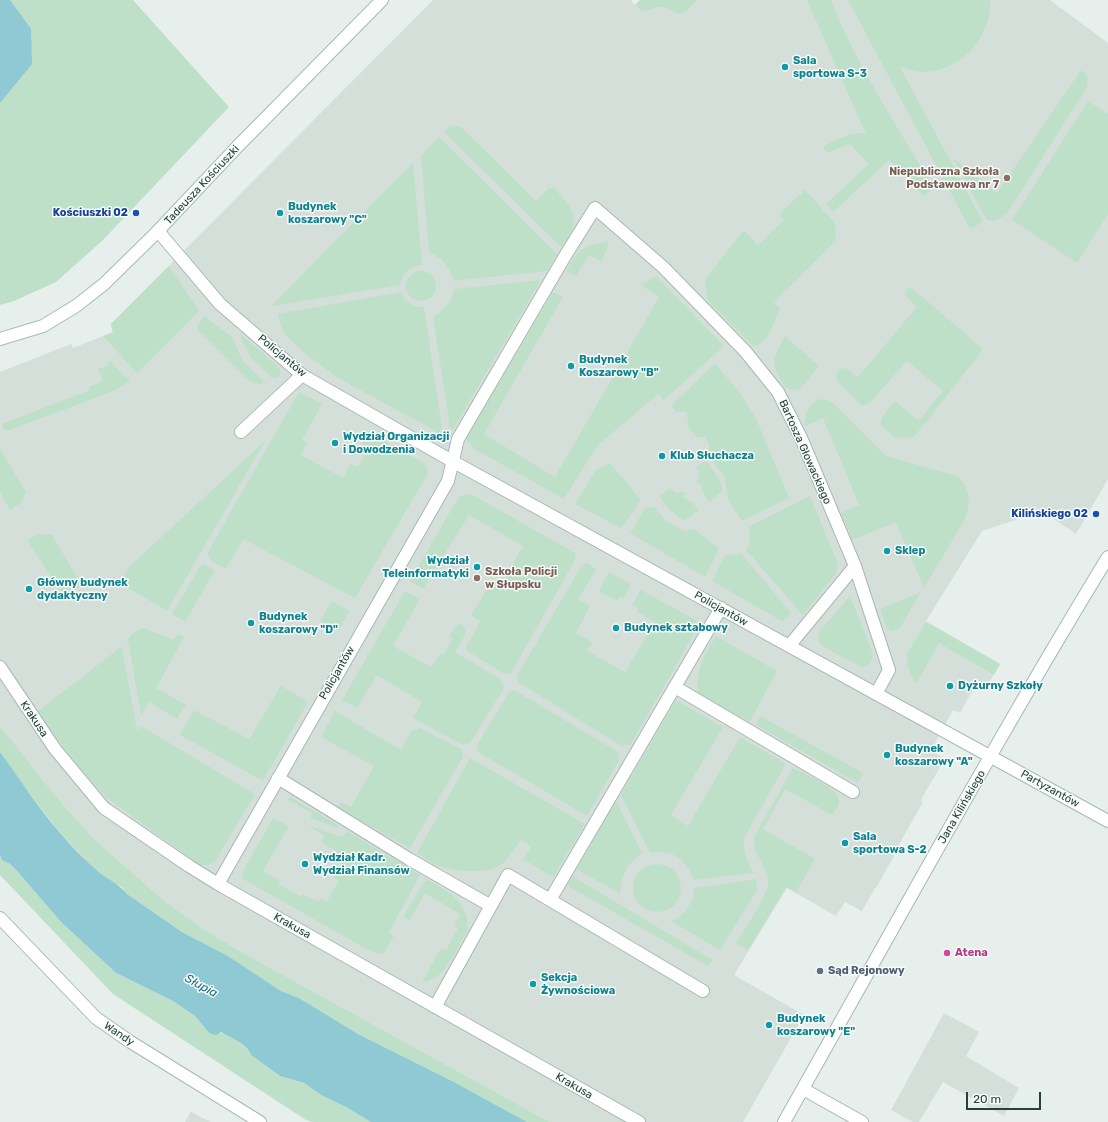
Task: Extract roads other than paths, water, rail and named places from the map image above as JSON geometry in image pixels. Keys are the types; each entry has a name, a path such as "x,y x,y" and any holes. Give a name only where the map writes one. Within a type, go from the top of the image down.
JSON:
{"street":[{"name":"Tadeusza Kościuszki","path":"0,339 43,326 76,306 104,284 158,231 238,146 382,0"},
{"name":"Bartosza Głowackiego","path":"452,461 458,439 569,249 596,208 663,267 745,351 778,392 802,440 856,566 889,670 876,694"},
{"name":"Policjantów","path":"158,231 220,304 302,375 452,461 991,756"},
{"path":"241,432 302,375"},
{"name":"Policjantów","path":"218,884 448,481 452,461"},
{"name":"Jana Kilińskiego","path":"784,1122 991,756 1073,614 1108,557"},
{"path":"789,646 856,566"},
{"path":"550,900 721,608"},
{"name":"Krakusa","path":"0,667 55,749 104,808 218,884 639,1122"},
{"path":"675,687 853,792"},
{"name":"Partyzantów","path":"991,756 1108,821"},
{"path":"278,778 491,906"},
{"path":"435,1007 508,875 703,991"},
{"name":"Wandy","path":"0,918 96,1018 129,1041 260,1122"},
{"path":"803,1089 862,1122"}],"water":[{"path":"0,0 10,0 31,29 32,64 0,103"},
{"name":"Słupia","path":"0,752 45,814 66,839 103,876 118,885 127,894 182,932 228,956 281,991 299,998 358,1034 454,1082 527,1122 371,1122 346,1107 321,1095 304,1083 280,1076 251,1055 246,1048 238,1042 221,1032 216,1035 209,1033 195,1016 173,1001 116,973 61,922 10,864 2,860 0,855"}],"place":[{"name":"Sala sportowa S-3","path":"785,67"},
{"name":"Niepubliczna Szkoła Podstawowa nr 7","path":"1007,178"},
{"name":"Kościuszki 02","path":"136,213"},
{"name":"Budynek koszarowy \"C\"","path":"280,213"},
{"name":"Budynek Koszarowy \"B\"","path":"571,366"},
{"name":"Wydział Organizacji i Dowodzenia","path":"335,443"},
{"name":"Klub Słuchacza","path":"662,456"},
{"name":"Kilińskiego 02","path":"1096,514"},
{"name":"Sklep","path":"887,551"},
{"name":"Wydział Teleinformatyki","path":"477,567"},
{"name":"Szkoła Policji w Słupsku","path":"477,578"},
{"name":"Główny budynek dydaktyczny","path":"29,589"},
{"name":"Budynek koszarowy \"D\"","path":"251,623"},
{"name":"Budynek sztabowy","path":"616,628"},
{"name":"Dyżurny Szkoły","path":"950,686"},
{"name":"Budynek koszarowy \"A\"","path":"887,755"},
{"name":"Sala sportowa S-2","path":"845,843"},
{"name":"Wydział Kadr. Wydział Finansów","path":"305,864"},
{"name":"Atena","path":"947,953"},
{"name":"Sąd Rejonowy","path":"820,971"},
{"name":"Sekcja Żywnościowa","path":"533,984"},
{"name":"Budynek koszarowy \"E\"","path":"769,1025"}]}
